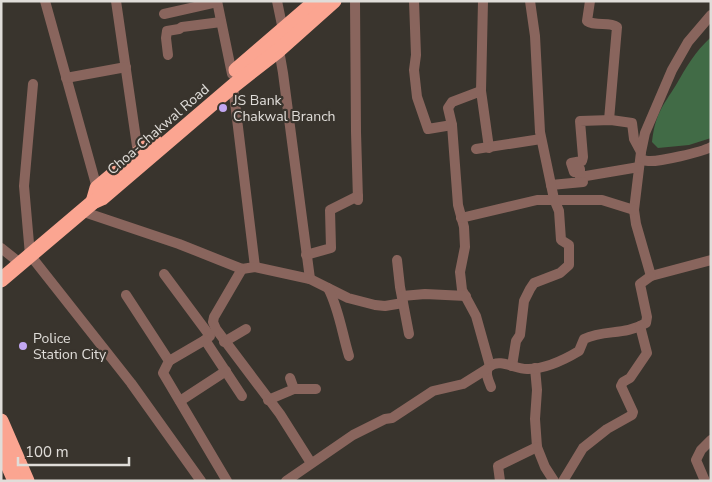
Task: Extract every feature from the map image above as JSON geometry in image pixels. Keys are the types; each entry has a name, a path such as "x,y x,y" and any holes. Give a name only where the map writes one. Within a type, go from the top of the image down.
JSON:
{"highway":[{"name":"Choa-Chakwal Road","path":"1,280 81,212 95,195 102,198 232,80 279,50 334,1"},
{"path":"95,195 138,153 232,80 310,4"},
{"path":"1,421 27,481"},
{"path":"1,449 15,481"}],"street":[{"path":"45,1 95,195"},
{"path":"116,1 138,153"},
{"path":"277,1 282,30"},
{"path":"306,255 331,248 330,210 358,198 354,1"},
{"path":"414,1 416,55 414,70 417,97 428,129 452,125"},
{"path":"482,1 481,92 488,148"},
{"path":"512,366 516,341 520,335 524,301 534,284 560,273 569,265 570,245 562,240 559,211 554,199 542,139 535,36 530,1"},
{"path":"590,1 587,21 591,24 614,24 617,27 609,120"},
{"path":"164,14 217,2 232,80 256,268"},
{"path":"651,276 636,224 634,210 645,133 672,70 688,42 711,15"},
{"path":"168,55 167,31 221,22"},
{"path":"279,50 310,279"},
{"path":"66,78 126,67"},
{"path":"25,259 24,186 33,84"},
{"path":"481,92 452,102 448,108 452,125 458,205 464,227 464,247 460,272 462,290 476,316 489,368 487,374 491,388"},
{"path":"582,200 583,179 580,177 580,170 574,172 572,163 582,161 583,157 580,121 609,120 632,123 640,160"},
{"path":"476,150 542,139"},
{"path":"551,185 583,179 640,160 649,162 711,147"},
{"path":"461,218 537,200 554,199 602,200 634,210"},
{"path":"81,212 179,244 242,269 256,268 310,279 348,298 375,305 385,306 403,299 425,294 466,296"},
{"path":"1,248 25,259 131,383 201,481"},
{"path":"397,260 409,334"},
{"path":"286,481 353,435 385,419 392,418 433,391 463,384 489,368 502,364 527,369 548,366 580,351 584,339 596,334 622,332 640,326 646,322 646,317 640,284 651,276 711,260"},
{"path":"242,269 214,317 213,322 224,342 280,414 311,463"},
{"path":"164,274 210,336 169,361 163,373 227,481"},
{"path":"328,288 336,303 341,332 349,356"},
{"path":"126,295 169,361"},
{"path":"563,481 583,448 607,429 632,415 633,412 621,386 623,382 630,378 647,353 640,326"},
{"path":"224,342 246,329"},
{"path":"205,340 242,396"},
{"path":"535,368 537,448 554,481"},
{"path":"180,401 226,371"},
{"path":"290,378 294,389"},
{"path":"268,400 294,389 316,389"},
{"path":"704,480 696,460 701,450 711,440"},
{"path":"500,481 498,466 537,448"}],"green space":[{"path":"711,37 711,138 689,145 658,148 652,142 660,112 691,60"}],"place":[{"name":"JS Bank Chakwal Branch","path":"223,108"},
{"name":"Police Station City","path":"23,346"}]}
